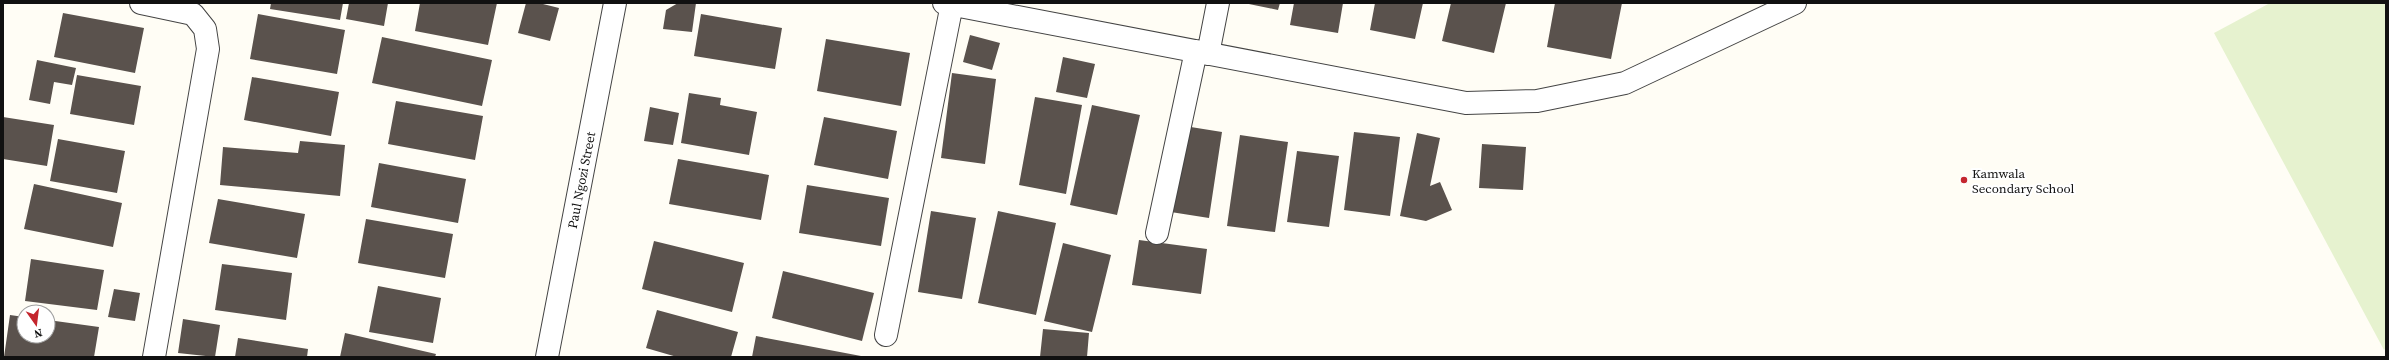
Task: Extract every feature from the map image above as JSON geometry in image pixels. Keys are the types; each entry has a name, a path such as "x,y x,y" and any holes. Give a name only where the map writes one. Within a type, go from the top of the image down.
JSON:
{"street":[{"path":"141,3 193,14 205,29 208,49 154,357"},
{"name":"Paul Ngozi Street","path":"547,357 615,3"},
{"path":"1157,233 1202,53 1218,3"},
{"path":"886,335 948,4 1466,103 1537,101 1625,83 1793,3"}],"green space":[{"path":"2270,3 2386,3 2386,348 2384,350 2214,33"}],"building":[{"path":"271,3 343,3 340,20 270,9"},
{"path":"349,3 388,3 384,26 346,19"},
{"path":"420,3 497,3 488,45 415,31"},
{"path":"526,3 539,3 559,8 550,41 518,33"},
{"path":"678,3 696,3 692,32 663,29 666,10"},
{"path":"1244,3 1280,3 1278,10"},
{"path":"1294,3 1343,3 1338,33 1290,25"},
{"path":"1375,3 1423,3 1415,39 1370,30"},
{"path":"1451,3 1506,3 1494,53 1442,41"},
{"path":"1555,3 1622,3 1611,59 1547,47"},
{"path":"63,13 144,28 135,73 54,57"},
{"path":"258,14 345,30 337,74 250,59"},
{"path":"701,14 782,28 775,69 694,56"},
{"path":"970,35 1000,43 992,70 963,62"},
{"path":"382,37 492,60 482,106 372,83"},
{"path":"826,39 910,53 901,106 817,91"},
{"path":"1063,57 1095,64 1087,98 1056,92"},
{"path":"37,60 76,68 72,85 54,82 50,104 29,100"},
{"path":"952,73 996,79 985,164 941,158"},
{"path":"77,75 141,86 134,125 70,114"},
{"path":"252,77 339,92 331,136 244,120"},
{"path":"689,93 721,98 720,105 757,112 749,155 681,143"},
{"path":"1035,97 1082,105 1066,194 1019,185"},
{"path":"396,101 483,116 475,160 388,144"},
{"path":"1092,105 1140,115 1117,215 1070,205"},
{"path":"650,107 679,113 673,145 644,141"},
{"path":"3,117 54,125 47,166 3,159"},
{"path":"824,117 897,131 888,179 814,165"},
{"path":"1172,124 1222,132 1209,218 1158,210"},
{"path":"1354,132 1400,137 1390,216 1344,210"},
{"path":"1417,133 1440,138 1430,186 1440,182 1452,210 1426,221 1400,216"},
{"path":"1240,135 1288,142 1275,232 1227,226"},
{"path":"58,139 125,151 117,193 50,181"},
{"path":"300,141 345,145 340,196 220,185 223,147 298,153"},
{"path":"1482,144 1526,147 1523,190 1479,188"},
{"path":"1297,151 1339,156 1329,227 1287,222"},
{"path":"678,159 769,175 761,220 669,204"},
{"path":"379,163 466,179 458,223 371,207"},
{"path":"34,184 122,203 113,247 24,229"},
{"path":"807,185 889,198 881,246 799,233"},
{"path":"218,199 305,214 297,258 209,243"},
{"path":"931,211 976,218 962,299 918,292"},
{"path":"998,211 1056,223 1036,315 978,303"},
{"path":"366,219 453,234 445,278 358,263"},
{"path":"1139,240 1207,249 1201,294 1132,285"},
{"path":"654,241 744,263 732,312 642,289"},
{"path":"1063,243 1111,255 1092,332 1044,321"},
{"path":"31,259 104,270 97,310 25,301"},
{"path":"222,264 292,273 286,320 215,310"},
{"path":"783,271 874,293 862,341 772,318"},
{"path":"378,286 441,298 433,343 369,332"},
{"path":"114,289 140,293 135,321 108,317"},
{"path":"657,310 738,332 731,357 677,357 646,348"},
{"path":"10,315 16,316 16,344 56,344 56,321 99,327 94,357 4,357"},
{"path":"183,319 220,325 215,357 178,353"},
{"path":"1043,329 1089,333 1087,357 1040,357"},
{"path":"345,333 436,354 435,357 340,357"},
{"path":"756,336 861,356 861,357 752,357"},
{"path":"238,338 308,349 307,357 235,357"}],"place":[{"name":"Kamwala Secondary School","path":"1964,180"}]}
